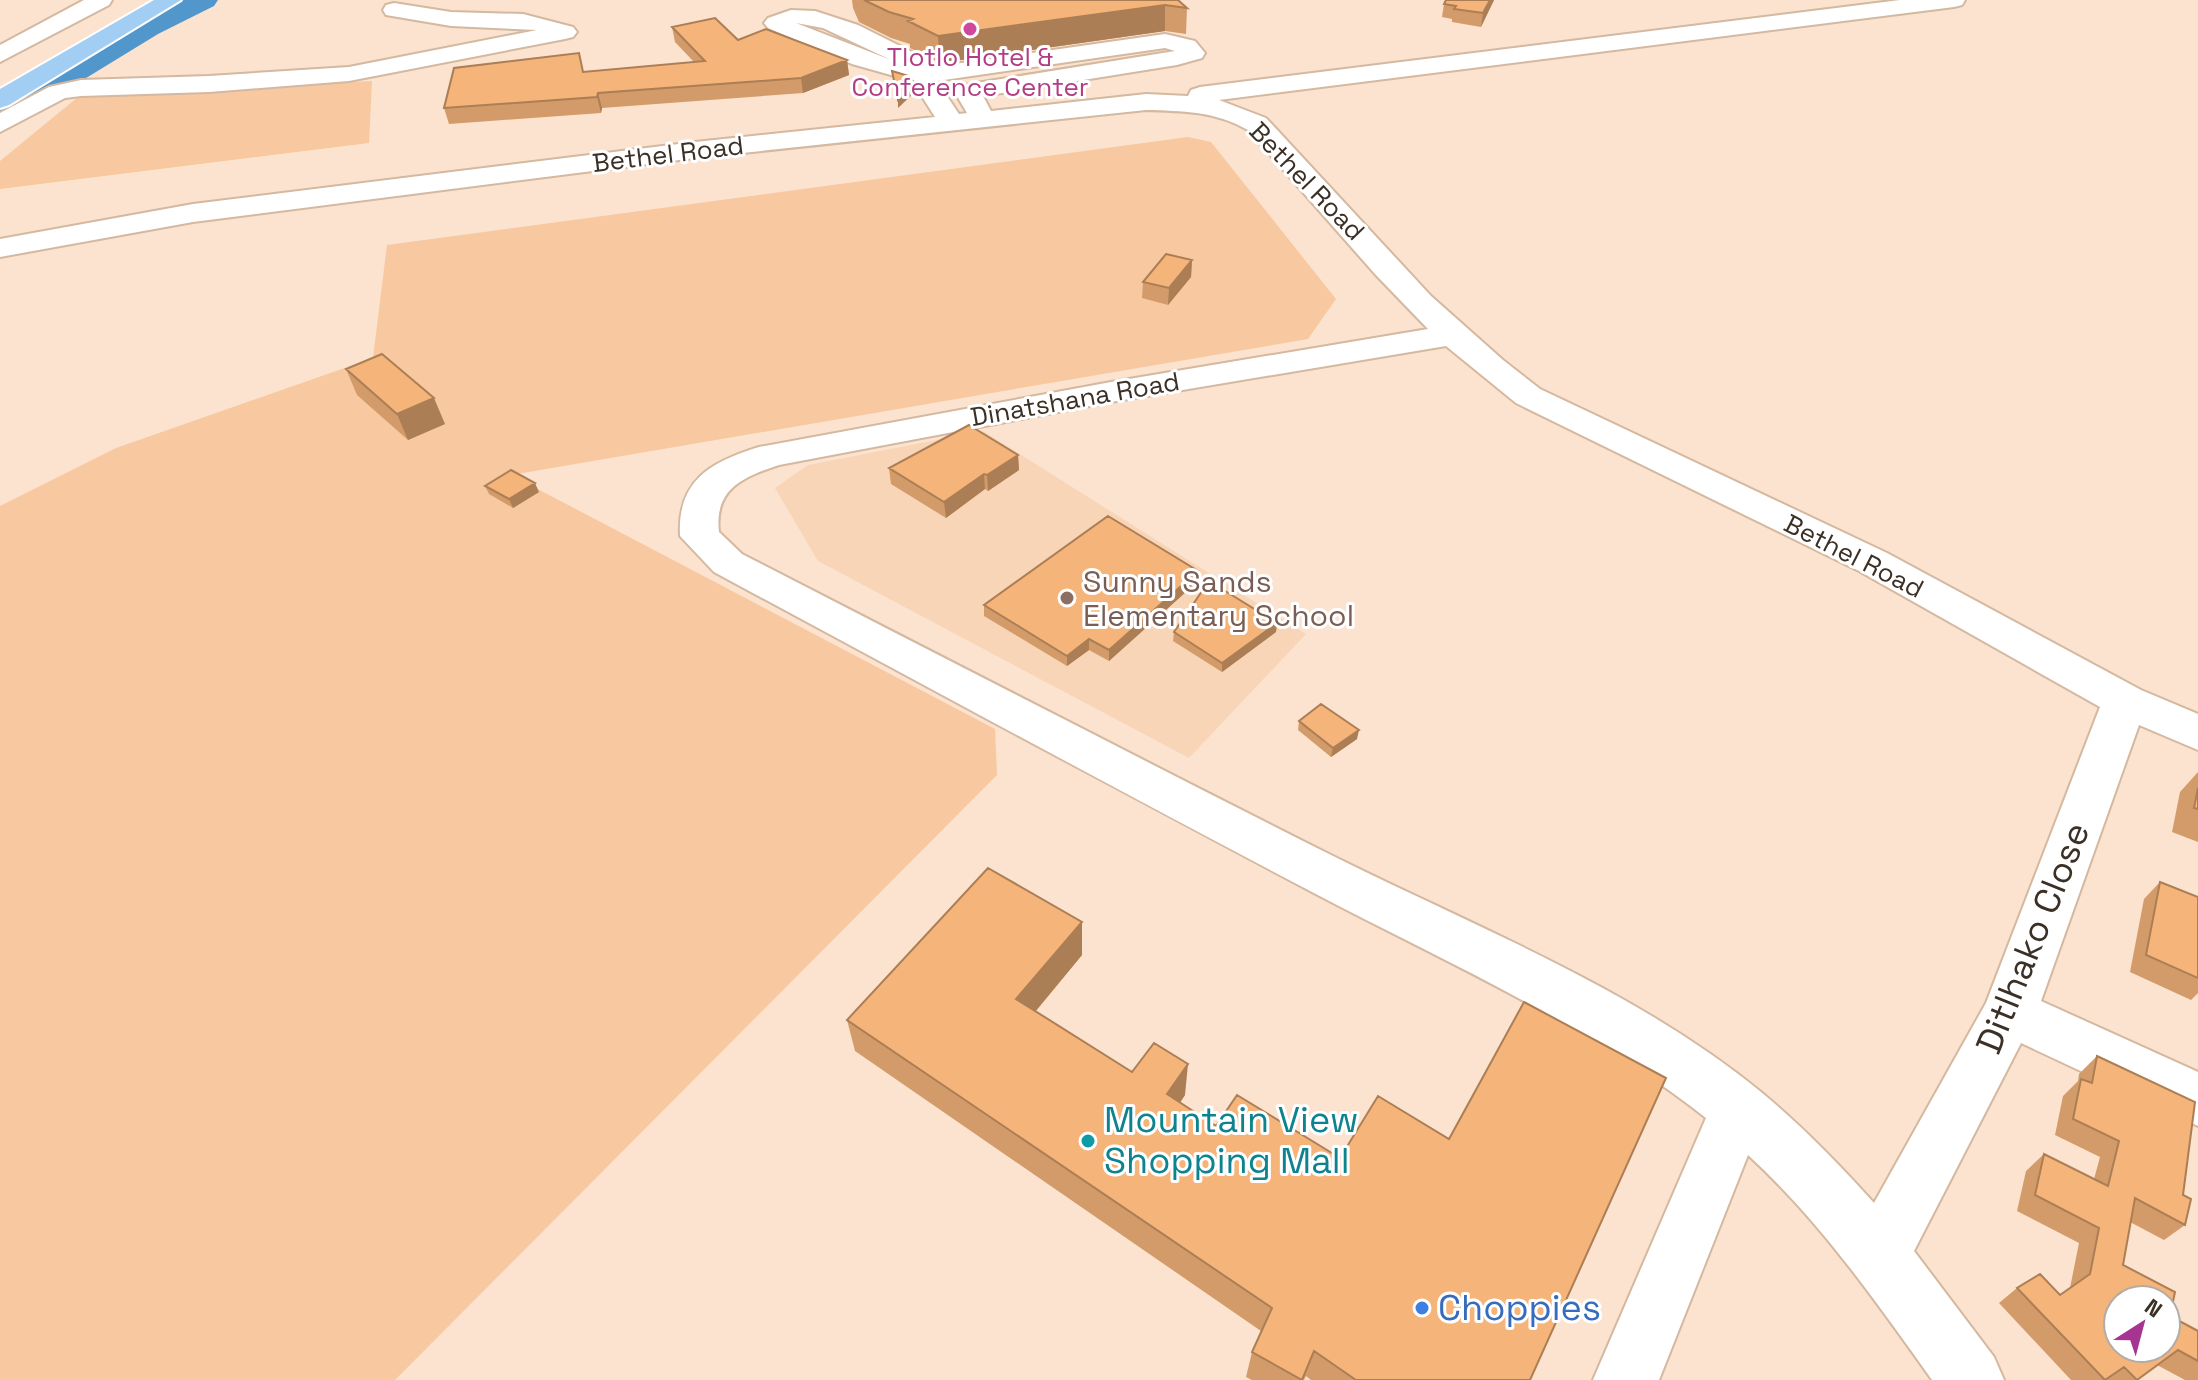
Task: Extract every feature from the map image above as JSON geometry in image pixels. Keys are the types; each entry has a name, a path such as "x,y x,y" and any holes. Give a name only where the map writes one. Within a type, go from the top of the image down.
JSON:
{"main road":[{"path":"0,76 135,0"},
{"path":"0,100 170,0"}],"street":[{"path":"0,55 101,0"},
{"path":"1146,102 1954,0"},
{"path":"0,124 58,92 81,88 209,84 349,74 396,62 476,51 565,32 550,25 515,19 452,19 393,5 404,54 396,62"},
{"path":"967,91 1193,53 1179,42 1165,41 932,72 861,59 776,23 799,16 812,18 874,41 932,72 967,91 984,120"},
{"path":"1021,46 1056,40"},
{"path":"932,72 993,47"},
{"path":"932,72 952,123"},
{"name":"Bethel Road","path":"0,248 193,213 695,150 1146,102 1210,105 1238,112 1257,124 1451,335 1491,370 1528,396 1873,562 2125,701 2198,733"},
{"name":"Dinatshana Road","path":"1451,335 1111,392 772,455 746,463 709,489 699,510 700,536 728,563 1084,752 1620,1026 1738,1109"},
{"name":"Ditlhako Close","path":"1880,1253 2010,1012 2125,701"},
{"path":"2010,1012 2198,1100"},
{"path":"1626,1380 1738,1109 1784,1150 1880,1253 1971,1380"}],"shaded area":[{"path":"372,81 369,143 0,189 0,161 78,97"},
{"path":"1188,137 1211,142 1336,299 1308,339 511,475 995,729 997,775 395,1380 0,1380 0,506 116,448 373,358 387,245"},
{"name":"Sunny Sands Elementary School","path":"983,431 1306,634 1189,758 818,561 775,488 808,465"}],"building":[{"path":"864,0 1178,0 1187,8 1165,5 938,36 908,21 913,19"},
{"path":"1446,0 1490,0 1483,13 1454,9 1456,6 1444,4"},
{"path":"715,18 738,40 766,29 847,60 801,78 444,108 454,68 579,53 583,72 705,61 672,27"},
{"path":"892,71 909,76 915,84 898,100"},
{"path":"1166,254 1192,260 1169,288 1143,282"},
{"path":"382,354 434,398 397,414 346,369"},
{"path":"969,425 1018,455 944,502 889,468"},
{"path":"511,470 535,483 509,499 485,486"},
{"path":"1108,516 1198,571 1109,650 1089,639 1067,656 984,605"},
{"path":"1209,581 1277,623 1222,663 1174,632"},
{"path":"1321,704 1359,730 1333,748 1299,721"},
{"path":"2198,788 2198,809 2194,808"},
{"name":"Mountain View Shopping Mall","path":"988,868 1082,922 1016,999 1132,1072 1154,1043 1188,1064 1167,1094 1216,1126 1237,1095 1340,1158 1378,1096 1449,1139 1524,1002 1666,1078 1530,1380 1356,1380 1314,1351 1302,1380 1252,1352 1272,1308 847,1020"},
{"path":"2160,882 2198,897 2198,978 2146,955"},
{"path":"2097,1056 2195,1102 2183,1195 2191,1199 2185,1225 2135,1198 2123,1265 2160,1284 2102,1284 2102,1364 2159,1364 2137,1380 2124,1367 2105,1380 2017,1288 2040,1274 2060,1295 2090,1274 2099,1228 2035,1195 2044,1154 2108,1186 2119,1141 2073,1119 2081,1079 2092,1083"},
{"path":"2182,1322 2198,1331 2198,1361 2182,1352"}],"waterway":[{"path":"0,117 148,28 204,0"}],"place":[{"name":"Tlotlo Hotel & Conference Center","path":"970,29"},
{"name":"Sunny Sands Elementary School","path":"1067,598"},
{"name":"Mountain View Shopping Mall","path":"1088,1141"},
{"name":"Choppies","path":"1422,1308"}]}
